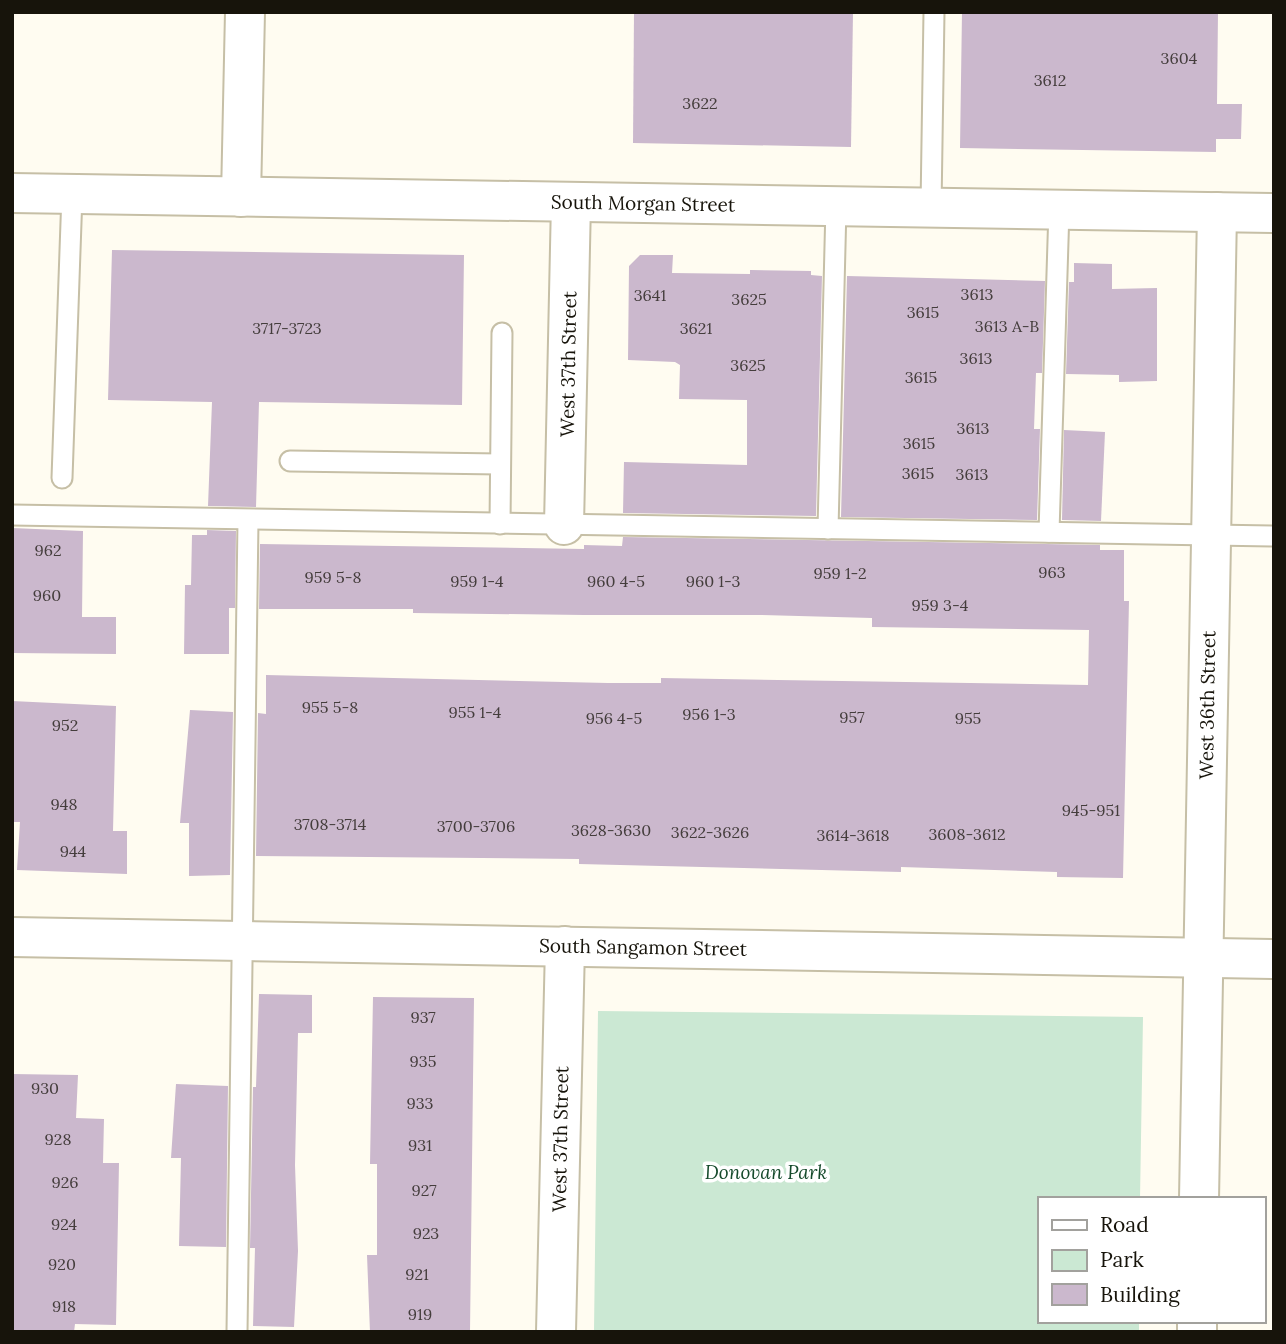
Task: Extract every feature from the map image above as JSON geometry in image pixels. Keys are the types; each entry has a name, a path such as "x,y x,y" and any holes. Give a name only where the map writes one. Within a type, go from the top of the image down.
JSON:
{"street":[{"path":"241,197 245,12"},
{"name":"South Morgan Street","path":"12,193 1274,213"},
{"name":"West 37th Street","path":"564,525 571,202"},
{"name":"West 36th Street","path":"1199,1197 1217,212"},
{"name":"South Sangamon Street","path":"12,937 1274,959"},
{"name":"West 37th Street","path":"556,1332 565,946"}],"lane":[{"path":"931,207 934,12"},
{"path":"62,478 72,194"},
{"path":"828,529 836,206"},
{"path":"1049,532 1059,209"},
{"path":"500,524 502,333"},
{"path":"290,461 500,464"},
{"path":"12,515 1274,536"},
{"path":"237,1332 248,520"}],"green space":[{"name":"Donovan Park","path":"598,1011 1143,1017 1140,1197 1038,1197 1038,1323 1139,1323 1139,1332 594,1332"}],"building":[{"path":"634,12 853,12 851,147 633,143"},
{"path":"962,12 1218,12 1217,104 1242,104 1241,139 1216,139 1216,152 960,148"},
{"path":"112,250 464,255 462,405 259,402 256,507 208,506 212,402 108,400"},
{"path":"640,255 673,255 672,273 750,274 750,270 811,271 811,275 822,276 816,516 623,513 624,462 747,465 747,400 679,399 680,365 675,362 628,360 629,266"},
{"path":"1074,263 1112,264 1112,289 1157,288 1157,381 1119,382 1119,375 1066,374 1069,282 1074,282"},
{"path":"847,276 1045,281 1042,373 1036,373 1034,429 1040,429 1037,520 841,517"},
{"path":"1064,430 1105,432 1101,521 1062,520"},
{"path":"12,528 83,531 82,617 116,617 116,654 12,653"},
{"path":"207,530 236,531 235,608 229,608 229,654 184,654 185,585 191,585 192,535 207,535"},
{"path":"623,537 1100,545 1100,550 1124,550 1124,601 1129,601 1123,878 1057,877 1057,872 901,867 901,872 579,864 579,859 256,856 258,713 266,714 266,675 608,683 661,683 661,678 1088,685 1089,630 872,627 872,618 761,615 413,613 413,609 259,609 260,544 584,549 584,545 622,546"},
{"path":"12,701 116,706 113,831 127,831 127,874 17,870 20,822 12,822"},
{"path":"190,710 233,712 230,875 189,876 189,823 180,823"},
{"path":"259,994 312,995 312,1033 298,1033 295,1165 298,1251 294,1327 253,1326 255,1248 250,1248 253,1087 256,1087"},
{"path":"373,997 474,998 470,1332 370,1332 367,1255 377,1255 377,1164 370,1164"},
{"path":"12,1074 78,1075 76,1118 104,1119 103,1163 119,1163 116,1325 75,1324 74,1332 12,1332"},
{"path":"176,1084 228,1086 226,1247 179,1246 181,1158 171,1158"}]}
